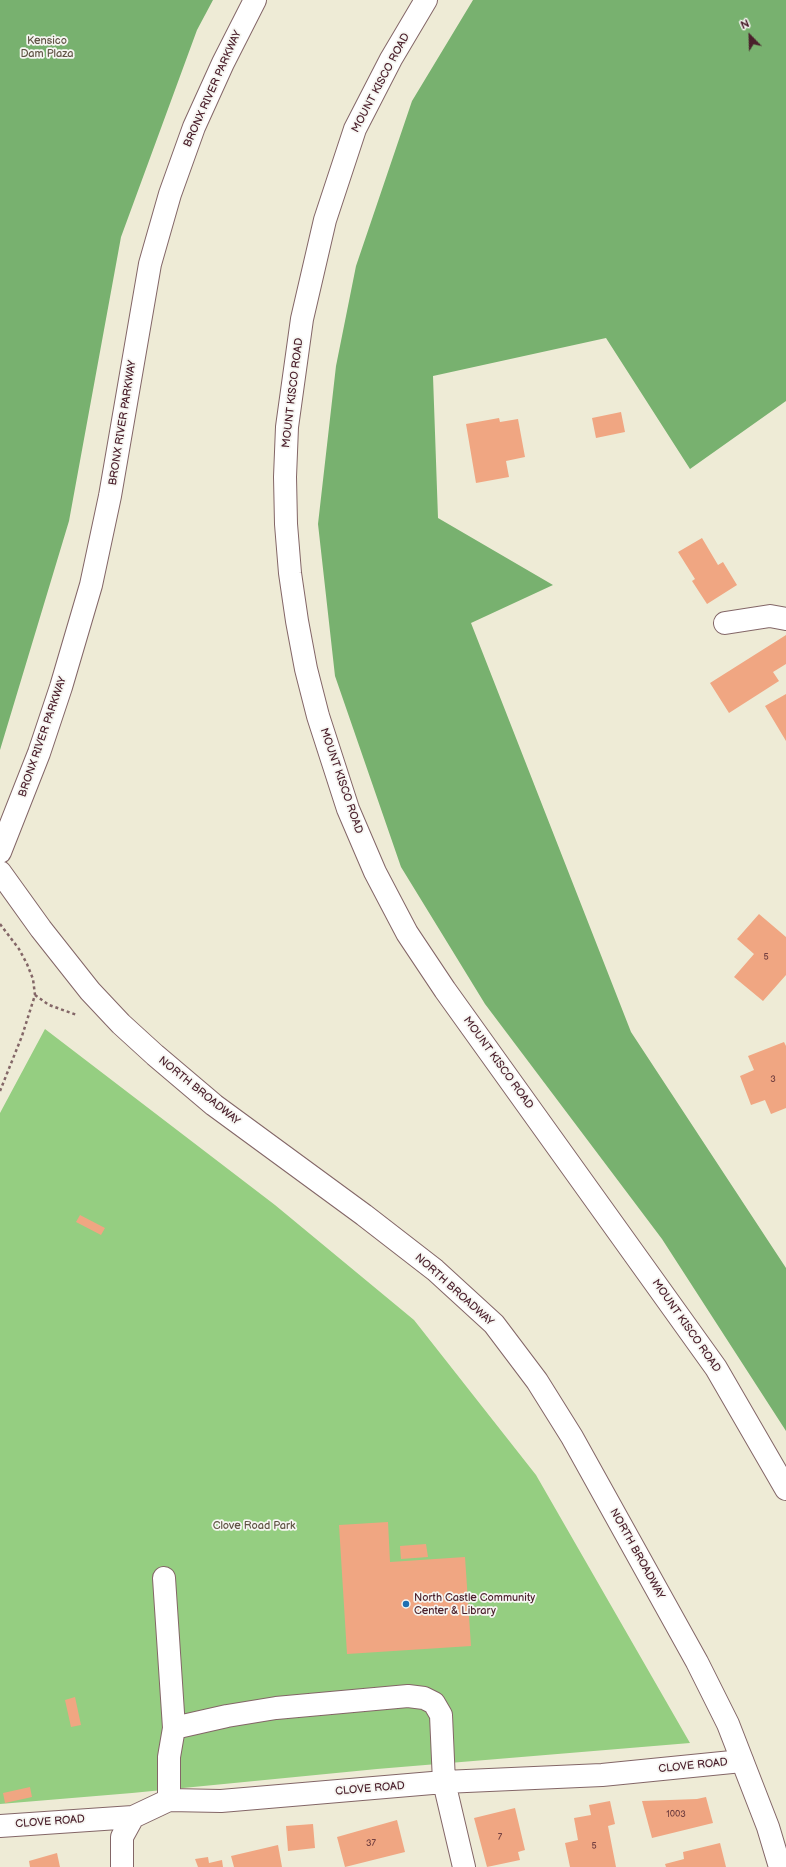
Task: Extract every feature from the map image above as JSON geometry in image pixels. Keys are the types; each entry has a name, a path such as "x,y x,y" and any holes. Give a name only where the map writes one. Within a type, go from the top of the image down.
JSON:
{"main road":[{"name":"BRONX RIVER PARKWAY","path":"4,843 39,753 61,687 91,585 110,496 150,264 170,194 194,127 223,63 255,0"},
{"name":"MOUNT KISCO ROAD","path":"426,0 391,59 355,129 325,220 302,319 287,427 286,524 290,573 306,669 318,716 348,809 376,872 407,933 445,990 716,1368 786,1488"},
{"path":"725,623 770,616 786,619"},
{"name":"NORTH BROADWAY","path":"0,872 41,929 102,1003 155,1055 214,1105 364,1215 435,1270 494,1324 537,1381 572,1437 697,1662 728,1724 768,1827 780,1867"},
{"path":"164,1578 174,1728 169,1757 169,1800"},
{"path":"174,1728 228,1716 276,1708 408,1696 424,1698 434,1703 441,1715 444,1782 464,1867"},
{"name":"CLOVE ROAD","path":"0,1826 133,1817 169,1800 221,1801 444,1782 602,1775 742,1761"},
{"path":"122,1867 122,1837 133,1817"}],"path":[{"path":"0,924 19,949 27,964 33,979 35,995 22,1036 0,1091"},
{"path":"35,995 50,1005 78,1015 102,1003"}],"green space":[{"name":"Kensico Dam Plaza","path":"0,0 213,0 197,30 121,237 69,521 0,750"},
{"path":"473,0 786,0 786,401 690,469 606,338 433,376 438,518 553,585 471,623 631,1032 786,1268 786,1431 662,1239 485,1004 401,867 335,676 318,524 336,366 356,266 412,101"},
{"name":"Clove Road Park","path":"45,1029 275,1205 414,1320 536,1475 690,1743 377,1769 132,1793 0,1804 0,1113"}],"building":[{"path":"621,412 625,432 596,438 592,418"},
{"path":"499,418 500,422 518,419 525,457 506,461 509,477 476,483 466,424"},
{"path":"702,538 718,565 723,562 737,585 707,604 692,581 695,579 678,552"},
{"path":"786,635 786,664 773,672 779,681 729,713 710,683"},
{"path":"786,694 786,741 765,706"},
{"path":"759,914 786,937 786,975 763,1001 734,977 754,954 737,939"},
{"path":"784,1042 786,1046 786,1108 771,1114 765,1100 751,1105 740,1076 754,1070 748,1056"},
{"path":"80,1215 105,1228 101,1235 76,1222"},
{"name":"North Castle Community Center & Library","path":"388,1522 390,1562 465,1557 471,1646 347,1654 339,1525"},
{"path":"426,1544 428,1557 401,1559 400,1546"},
{"path":"75,1697 81,1725 71,1727 65,1700"},
{"path":"30,1787 32,1797 5,1803 3,1793"},
{"path":"706,1797 713,1823 652,1838 642,1801 697,1799"},
{"path":"610,1801 615,1824 608,1826 616,1867 570,1867 565,1843 578,1840 574,1818 591,1815 589,1805"},
{"path":"515,1808 525,1850 518,1852 520,1860 487,1867 474,1818"},
{"path":"397,1820 405,1852 345,1867 337,1837"},
{"path":"313,1824 315,1848 288,1851 286,1826"},
{"path":"720,1843 726,1867 666,1867 665,1864 684,1859 683,1852"},
{"path":"278,1845 282,1867 234,1867 231,1856"},
{"path":"57,1853 60,1867 30,1867 29,1861"},
{"path":"208,1857 209,1863 222,1860 223,1867 198,1867 195,1859"}],"place":[{"name":"North Castle Community Center & Library","path":"406,1604"}]}
